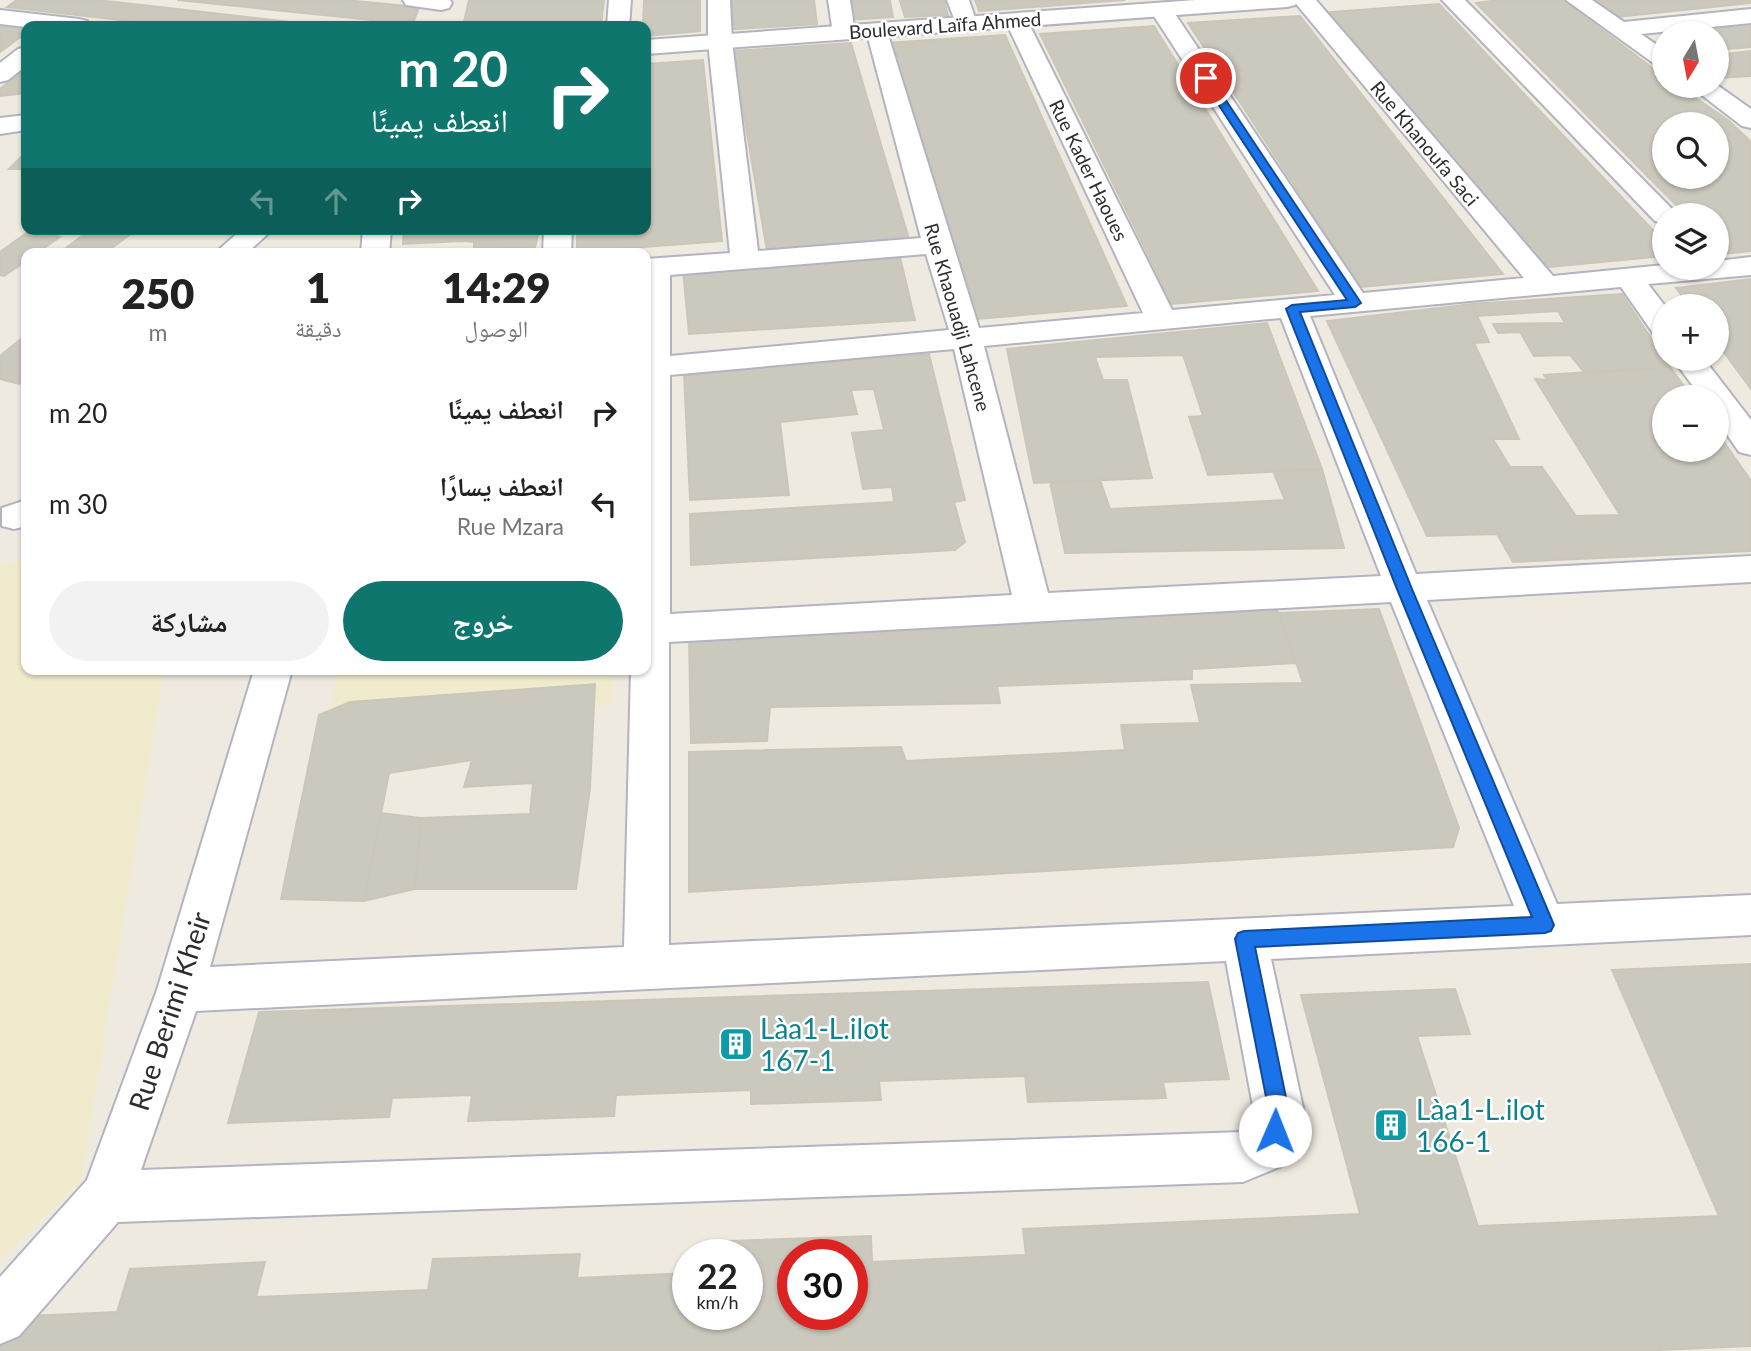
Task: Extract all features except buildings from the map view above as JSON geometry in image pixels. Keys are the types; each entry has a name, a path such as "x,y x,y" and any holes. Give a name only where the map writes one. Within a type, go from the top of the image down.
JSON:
{"street":[{"path":"414,0 442,1 436,21"},
{"path":"618,21 620,0"},
{"path":"719,0 720,42 745,261"},
{"path":"839,0 844,33"},
{"path":"958,0 965,24"},
{"name":"Boulevard Laïfa Ahmed","path":"651,47 1287,0"},
{"name":"Rue Khanoufa Saci","path":"1304,0 1546,286"},
{"path":"1453,0 1653,203"},
{"path":"1577,0 1652,52"},
{"path":"1161,10 1355,303"},
{"path":"1619,29 1751,16"},
{"path":"0,18 26,21"},
{"name":"Rue Kader Haoues","path":"1016,20 1162,321"},
{"name":"Rue Khaouadji Lahcene","path":"877,30 937,245 967,338 1033,606"},
{"path":"0,75 21,58"},
{"path":"1720,98 1751,121"},
{"path":"1726,102 1751,99"},
{"path":"0,126 21,123"},
{"path":"235,248 252,235"},
{"path":"651,564 654,367 651,268 937,245"},
{"path":"1729,268 1751,266"},
{"path":"654,367 1652,276"},
{"path":"1629,278 1652,310"},
{"path":"1292,309 1404,589 1545,925"},
{"path":"1697,371 1708,385"},
{"path":"1729,414 1751,444"},
{"path":"651,629 1033,606 1404,589 1751,569"},
{"name":"Rue Berimi Kheir","path":"0,1317 106,1197 180,990 272,675"},
{"path":"646,967 649,675"},
{"path":"180,990 1751,915"},
{"path":"106,1197 1243,1157 1271,1145 1280,1117 1244,939"}],"shaded area":[{"path":"21,560 21,675 163,675 81,1182 0,1259 0,565"},
{"path":"337,675 613,675 612,704 327,727"}],"place":[{"name":"Làa1-L.ilot 167-1","path":"736,1044"},
{"name":"Làa1-L.ilot 166-1","path":"1391,1125"}],"route":[{"path":"1206,78 1355,303 1292,309 1404,589 1545,925 1244,939 1280,1117 1275,1131"}]}
